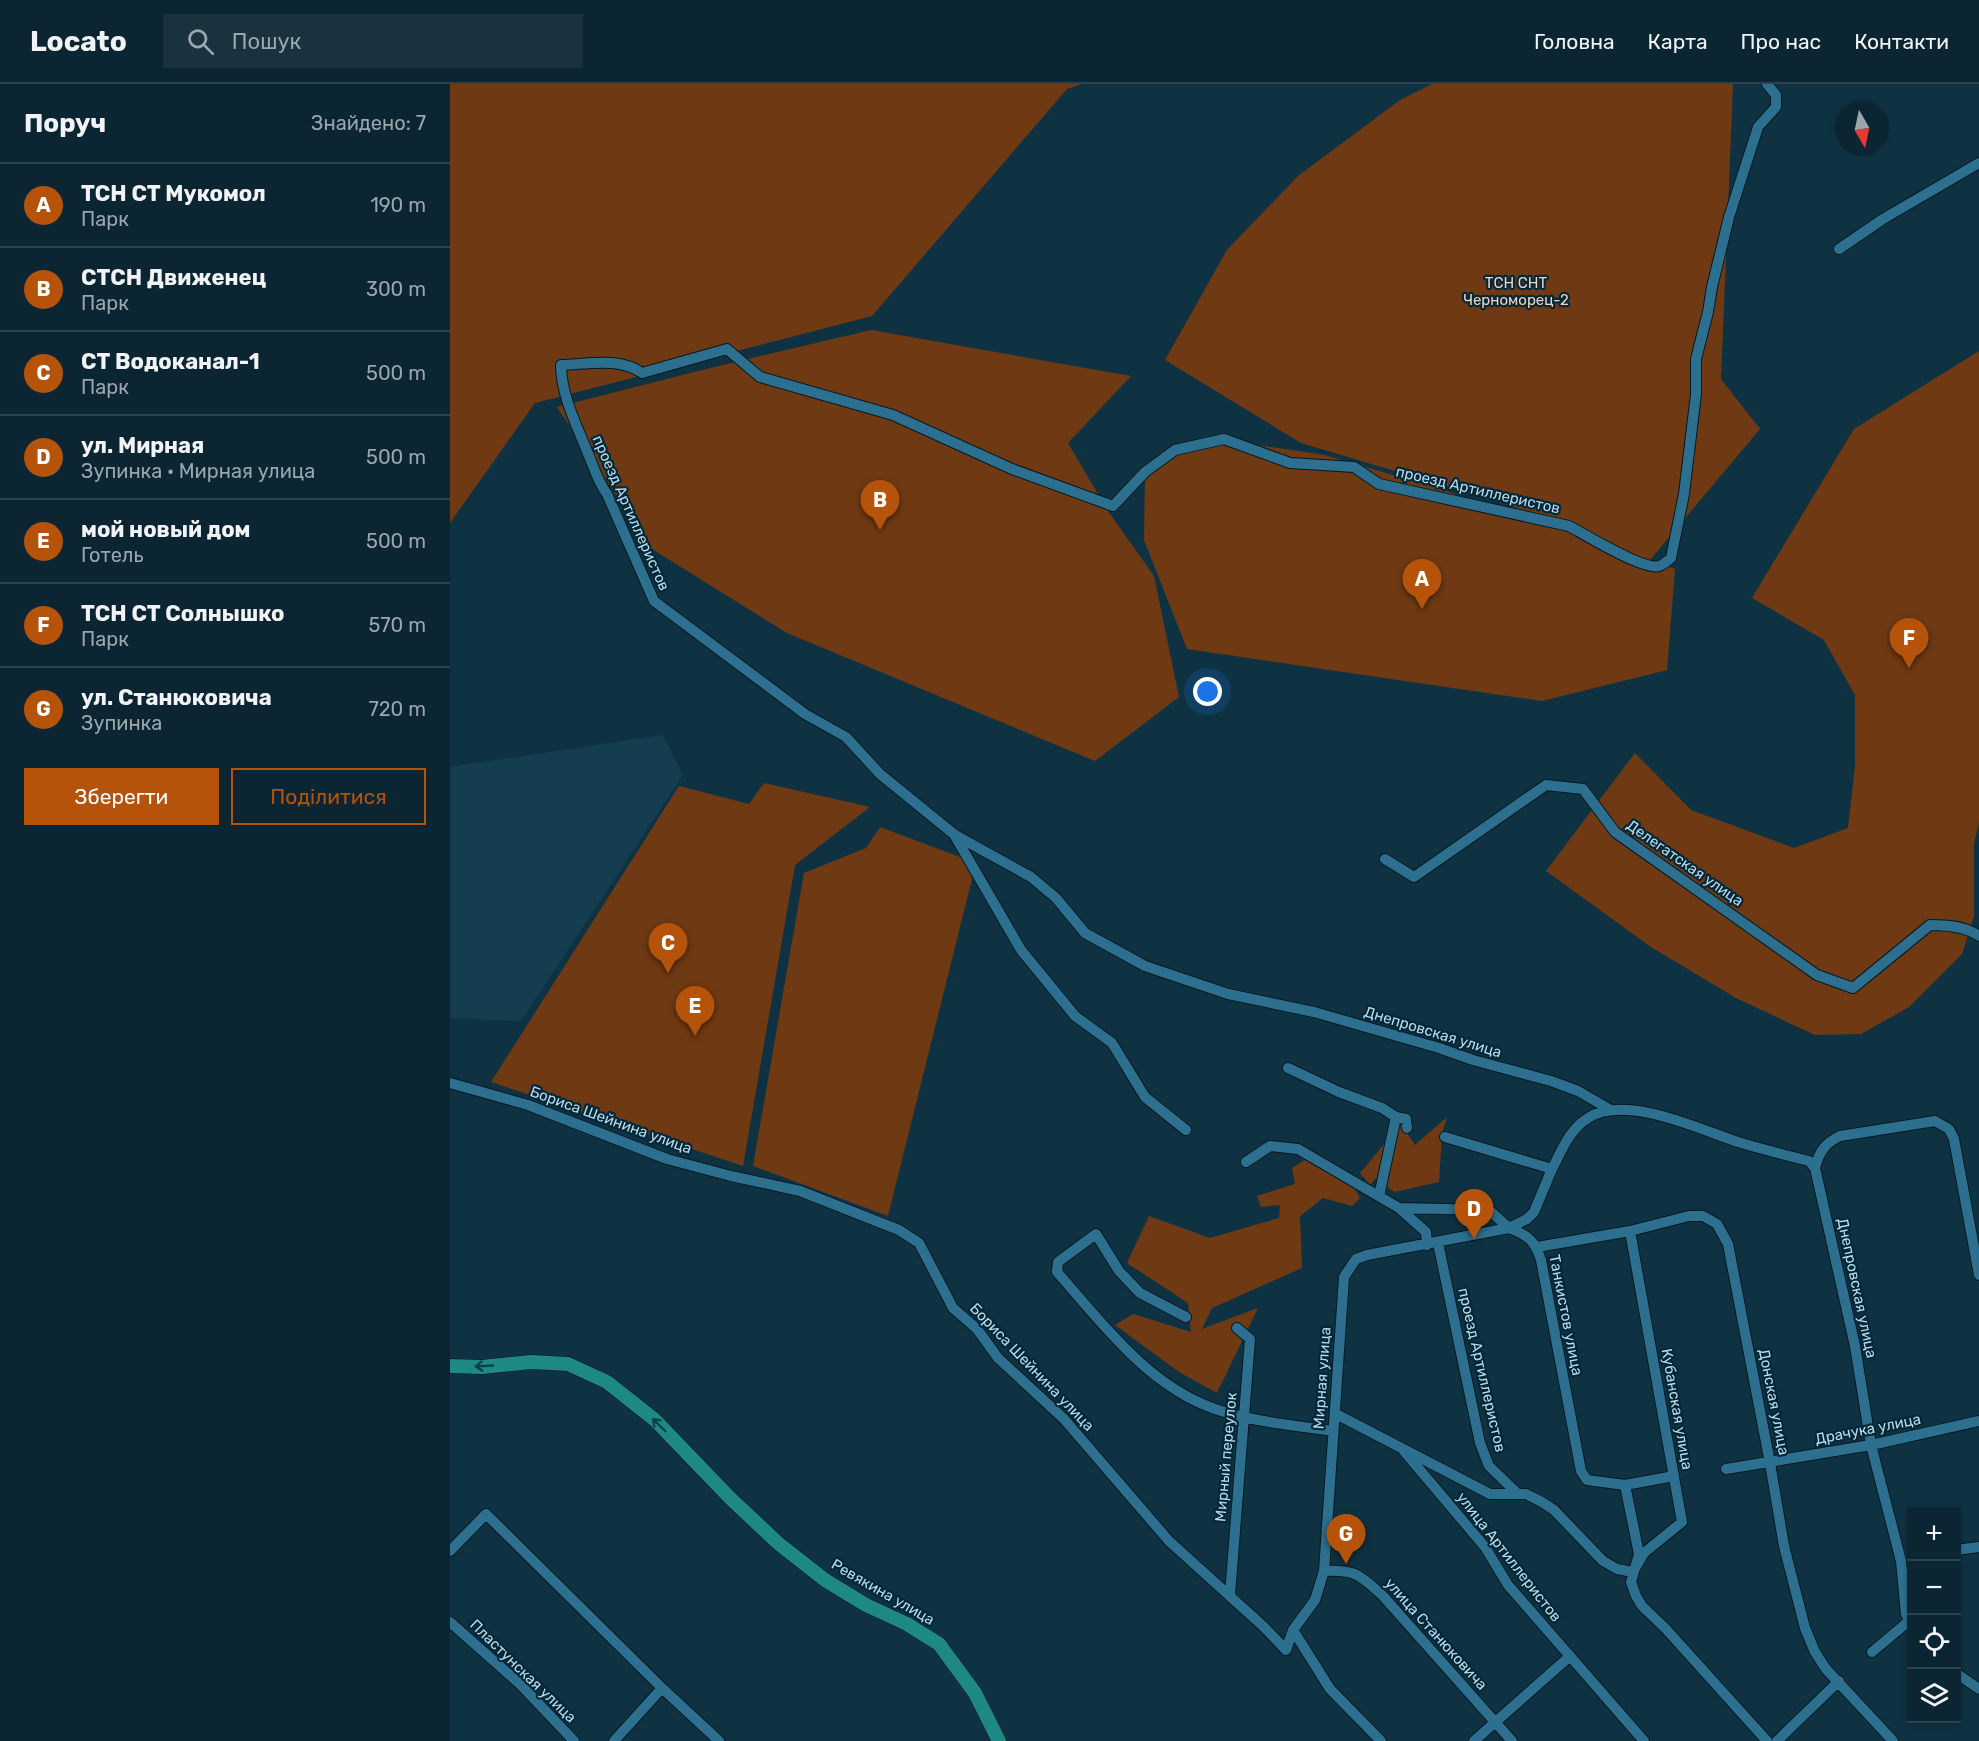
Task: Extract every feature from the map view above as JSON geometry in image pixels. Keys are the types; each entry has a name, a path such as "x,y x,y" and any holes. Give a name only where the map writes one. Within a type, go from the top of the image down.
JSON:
{"main road":[{"name":"Ревякина улица","path":"450,1366 482,1367 531,1362 568,1364 607,1382 654,1420 778,1544 825,1580 939,1644 975,1693 999,1741"}],"street":[{"name":"проезд Артиллеристов","path":"1314,1012 1228,994 1146,966 1085,933 1056,898 1031,877 955,836 880,774 846,737 805,714 654,600 607,494 597,480 575,424 561,376 561,365 618,362 631,365 642,373 727,349 760,378 893,415 1012,469 1113,506 1144,472 1175,450 1224,440 1290,463 1354,467 1379,483 1569,526 1596,542 1648,566 1659,567 1671,558 1684,494 1696,394 1696,359 1729,217 1758,127 1776,107 1776,95 1767,84"},
{"path":"1839,249 1883,219 1979,163"},
{"name":"Делегатская улица","path":"1385,859 1414,877 1546,785 1583,789 1615,832 1817,975 1853,988 1930,925 1948,925 1979,936"},
{"path":"955,836 1021,950 1075,1016 1112,1044 1145,1097 1186,1130"},
{"name":"Днепровская улица","path":"1314,1012 1551,1082 1578,1091 1609,1109"},
{"path":"1288,1068 1339,1092 1382,1108 1396,1117 1406,1119 1407,1128"},
{"name":"Бориса Шейнина улица","path":"450,1083 528,1105 667,1159 800,1191 899,1230 918,1243 953,1308 977,1329 998,1358 1064,1419 1169,1541 1230,1595 1286,1650"},
{"name":"Днепровская улица","path":"1552,1169 1573,1129 1590,1116 1609,1109 1639,1111 1668,1119 1809,1161 1815,1168 1855,1346 1871,1444 1906,1560 1907,1616"},
{"path":"1379,1196 1396,1117"},
{"path":"1815,1168 1827,1142 1840,1136 1935,1121 1950,1130 1954,1139 1979,1275"},
{"path":"1445,1137 1552,1169 1534,1212 1527,1219 1509,1228"},
{"name":"проезд Артиллеристов","path":"1246,1162 1270,1146 1298,1149 1399,1208 1426,1232 1433,1244 1480,1443 1489,1466 1517,1493"},
{"name":"Танкистов улица","path":"1399,1208 1489,1210 1509,1228 1527,1234 1537,1247 1581,1471 1587,1480 1625,1485"},
{"name":"Донская улица","path":"1537,1247 1630,1231 1689,1216 1703,1215 1717,1224 1728,1244 1784,1546 1805,1628 1815,1652 1826,1669 1893,1741"},
{"name":"Мирная улица","path":"1286,1650 1293,1630 1316,1600 1324,1571 1344,1277 1356,1259 1367,1255 1509,1228"},
{"name":"Кубанская улица","path":"1630,1231 1682,1522 1644,1553 1633,1572"},
{"path":"1186,1317 1140,1293 1119,1271 1096,1234 1058,1262 1058,1272 1144,1367 1168,1385 1213,1408 1244,1418 1332,1431"},
{"name":"Мирный переулок","path":"1230,1595 1250,1339 1237,1328"},
{"path":"1336,1414 1490,1494 1526,1494 1548,1505 1603,1561 1617,1569 1633,1572"},
{"name":"Драчука улица","path":"1726,1469 1871,1444 1979,1421"},
{"name":"улица Артиллеристов","path":"1399,1446 1485,1547 1508,1585 1644,1741"},
{"path":"1674,1476 1625,1485 1639,1554 1631,1582 1642,1606 1666,1629 1767,1741"},
{"path":"450,1551 486,1514 662,1688 719,1741"},
{"path":"1961,1549 1979,1547"},
{"name":"улица Станюковича","path":"1324,1571 1344,1570 1360,1576 1383,1596 1512,1741"},
{"name":"Пластунская улица","path":"450,1622 520,1685 574,1741"},
{"path":"1872,1653 1907,1625"},
{"path":"1293,1630 1330,1689 1381,1741"},
{"path":"1474,1741 1569,1657"},
{"path":"1961,1676 1979,1689"},
{"path":"1777,1741 1839,1681"},
{"path":"614,1741 662,1688"}],"shaded area":[{"path":"663,735 683,775 521,1021 450,1018 450,767"}],"green space":[{"path":"450,84 1081,84 1067,89 872,316 535,403 450,523"},
{"name":"ТСН СНТ Черноморец-2","path":"1432,84 1733,84 1721,379 1760,429 1650,560 1675,569 1667,670 1542,701 1187,649 1144,540 1145,472 1210,438 1325,455 1444,490 1634,555 1509,505 1301,443 1165,360 1227,250 1298,176 1400,100"},
{"path":"871,330 1131,376 1068,443 1108,511 1154,576 1179,697 1095,761 787,633 652,549 557,407"},
{"path":"1979,351 1979,823 1974,843 1974,916 1962,954 1909,1007 1861,1034 1815,1035 1736,998 1651,947 1546,871 1635,753 1691,810 1794,848 1848,828 1855,766 1855,695 1824,640 1752,598 1854,429"},
{"path":"764,783 870,807 795,865 743,1166 491,1082 679,786 749,804"},
{"path":"880,827 976,863 888,1216 753,1166 804,873 866,848"},
{"path":"1447,1117 1442,1133 1439,1182 1394,1192 1376,1178 1370,1185 1360,1173 1401,1124 1415,1145"},
{"path":"1308,1158 1355,1189 1360,1198 1352,1206 1323,1198 1300,1216 1302,1268 1212,1308 1202,1329 1258,1308 1217,1393 1179,1372 1115,1325 1133,1314 1191,1332 1188,1303 1127,1263 1149,1216 1210,1238 1279,1218 1280,1205 1261,1207 1257,1196 1295,1184 1292,1168"}],"place":[{"name":"СТСН Движенец","path":"880,530"},
{"name":"ТСН СТ Мукомол","path":"1422,609"},
{"name":"ТСН СТ Солнышко","path":"1909,668"},
{"name":"СТ Водоканал-1","path":"668,973"},
{"name":"мой новый дом","path":"695,1036"},
{"name":"ул. Мирная","path":"1474,1239"},
{"name":"ул. Станюковича","path":"1346,1564"}]}
